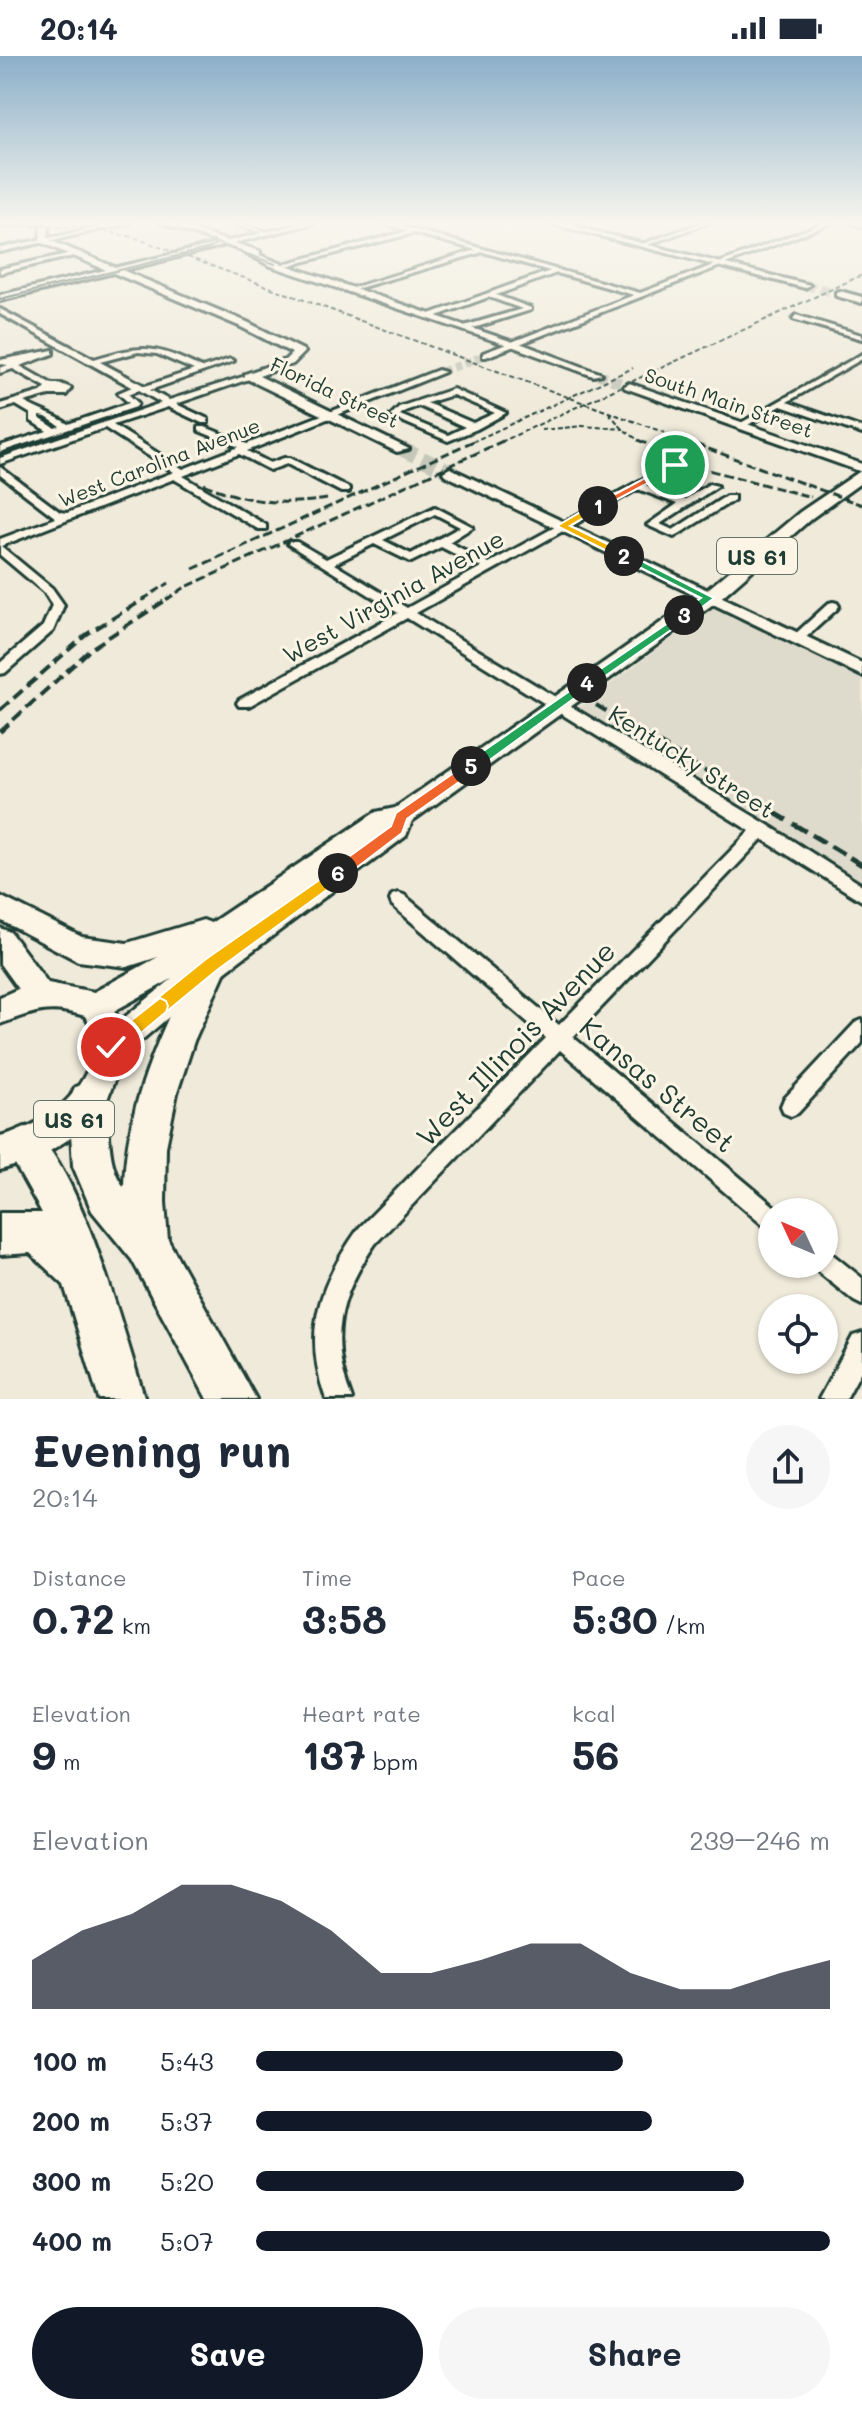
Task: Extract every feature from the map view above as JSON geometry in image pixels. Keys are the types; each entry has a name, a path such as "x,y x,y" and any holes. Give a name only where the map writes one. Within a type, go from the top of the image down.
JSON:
{"highway":[{"path":"147,1245 144,1176 154,1113 178,1029 211,965"},
{"path":"88,1100 93,1166 106,1197 147,1245 233,1399"},
{"path":"7,1153 52,1187 122,1399"},
{"path":"0,1234 38,1232 79,1270"}],"main road":[{"path":"149,286 243,324 298,351 293,360 249,376"},
{"path":"344,286 514,344"},
{"path":"840,294 862,300"},
{"name":"Florida Street","path":"249,376 402,449"},
{"path":"450,472 862,670"},
{"name":"US 61","path":"95,1006 177,961 385,819 401,816 709,598 806,515 862,475"},
{"name":"US 61","path":"7,1153 74,1118 96,1089 111,1047 211,965 397,829 401,816"},
{"path":"0,907 78,949 127,955 234,921"},
{"path":"0,940 40,995"},
{"path":"0,1011 29,996 40,995 95,1006 111,1033 111,1047"}],"street":[{"path":"0,298 51,286"},
{"path":"354,289 365,286"},
{"path":"431,315 516,286"},
{"path":"608,286 640,295"},
{"path":"486,355 664,286"},
{"path":"467,328 529,309 490,295"},
{"path":"0,311 143,388 172,405 174,411 204,424 270,467 287,460 345,490"},
{"path":"796,317 862,337"},
{"path":"514,344 597,374"},
{"path":"4,361 67,347"},
{"path":"93,362 140,347 160,350 202,371"},
{"path":"743,424 862,356"},
{"path":"0,371 4,361"},
{"path":"0,407 49,390 4,361"},
{"path":"0,449 133,405 122,393 230,361"},
{"name":"West Carolina Avenue","path":"0,546 241,447 441,372"},
{"path":"0,461 172,405 249,376"},
{"name":"South Main Street","path":"629,386 862,468"},
{"path":"375,398 398,412 444,438 501,414 453,392 398,412"},
{"path":"17,402 36,413 49,415 67,427"},
{"path":"419,403 474,427"},
{"path":"781,403 862,431"},
{"path":"36,413 34,419 55,431"},
{"path":"106,425 262,527"},
{"path":"17,443 28,451"},
{"name":"West Virginia Avenue","path":"244,703 680,462"},
{"path":"0,470 57,515 69,517"},
{"path":"637,485 685,504"},
{"path":"713,486 652,525 674,534 730,498"},
{"path":"332,560 435,510 468,529 411,559 375,540"},
{"path":"442,543 489,567"},
{"name":"Kentucky Street","path":"293,544 332,560 409,612 862,894"},
{"path":"0,546 48,590 58,605 49,628 0,670"},
{"path":"797,639 833,606"},
{"name":"West Illinois Avenue","path":"339,1399 326,1356 329,1309 344,1271 367,1236 762,829"},
{"name":"Kansas Street","path":"398,900 758,1206"},
{"path":"791,1106 862,1029"},
{"path":"838,1273 862,1293"},
{"path":"832,1399 862,1345"}],"shaded area":[{"path":"713,608 862,679 862,885 574,711"}],"tunnel":[{"path":"808,286 840,294"},
{"path":"441,372 486,355"},
{"path":"597,374 629,386"},
{"path":"402,449 450,472"}],"tram line":[{"path":"0,299 55,286"}],"railway":[{"path":"265,286 569,397"},
{"path":"585,403 839,286"},
{"path":"569,397 633,368"},
{"path":"472,442 569,397"},
{"path":"569,397 585,403"},
{"path":"501,442 585,403"},
{"path":"585,403 690,442"},
{"path":"609,413 623,429"},
{"path":"541,430 582,426 623,429"},
{"path":"623,429 639,440"},
{"path":"193,569 476,440"},
{"path":"169,598 184,588 505,440"},
{"path":"639,440 701,468 811,497"},
{"path":"684,440 862,505"},
{"path":"204,484 234,495 264,501 327,499"},
{"path":"142,600 169,583"},
{"path":"0,710 87,634 146,598"},
{"path":"0,732 92,648 169,598"},
{"path":"596,705 758,803"},
{"path":"755,801 862,865"}],"route":[{"path":"111,1047 193,979 397,829 401,816 709,598 562,526 675,465"}]}
